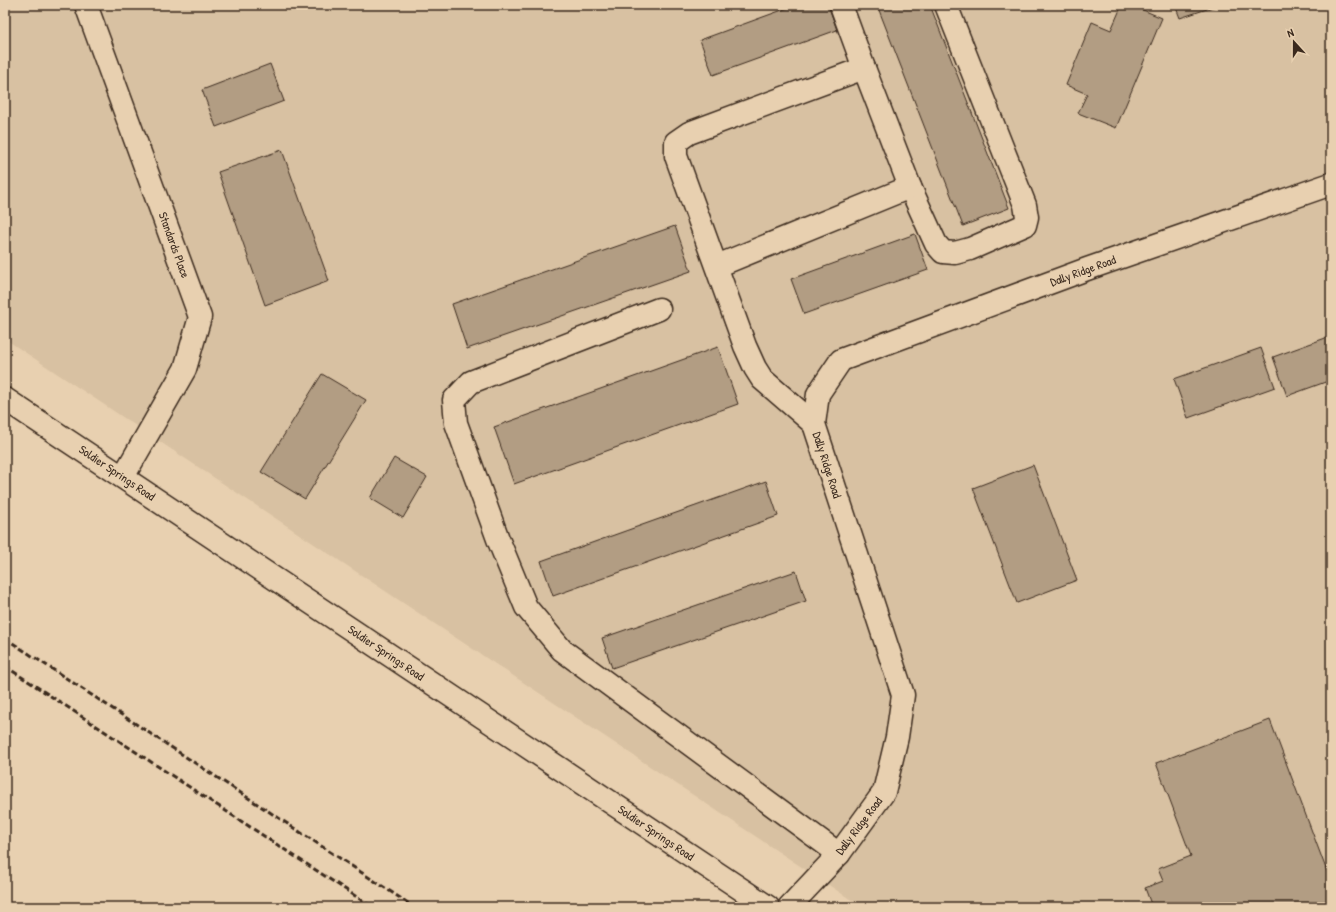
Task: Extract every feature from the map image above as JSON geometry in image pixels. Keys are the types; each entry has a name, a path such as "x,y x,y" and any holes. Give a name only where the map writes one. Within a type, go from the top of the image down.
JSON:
{"street":[{"name":"Standards Place","path":"86,5 200,317 185,368 123,477"},
{"path":"843,5 842,8 864,68 910,187 936,244 943,252 955,253 970,249 1025,225 1027,217 1025,205 946,5"},
{"path":"814,424 762,379 755,368 745,346 676,156 676,142 689,133 864,68"},
{"name":"Dally Ridge Road","path":"789,907 839,854 884,792 896,737 902,695 814,424 818,394 841,360 1087,269 1331,184"},
{"path":"717,266 910,187"},
{"path":"660,309 472,382 454,400 456,423 498,539 526,607 562,650 839,854"},
{"name":"Soldier Springs Road","path":"5,399 768,907"}],"shaded area":[{"path":"5,5 1331,5 1331,907 862,907 5,339"}],"building":[{"path":"796,5 828,5 837,30 713,75 700,40"},
{"path":"877,5 930,5 1009,208 963,226"},
{"path":"1122,5 1131,5 1162,18 1116,128 1078,113 1087,94 1066,85 1092,22 1111,30"},
{"path":"1175,5 1219,5 1180,18"},
{"path":"270,64 284,101 216,127 202,90"},
{"path":"282,150 329,281 265,305 218,172"},
{"path":"675,226 691,271 467,349 452,304"},
{"path":"915,234 928,270 804,314 791,279"},
{"path":"1331,336 1331,380 1287,396 1273,357"},
{"path":"718,347 738,404 514,484 494,427"},
{"path":"1261,348 1275,387 1188,418 1174,379"},
{"path":"322,374 366,400 305,499 261,472"},
{"path":"394,458 427,477 403,518 370,498"},
{"path":"1033,465 1077,580 1017,603 973,488"},
{"path":"766,481 778,516 553,596 541,561"},
{"path":"796,571 806,601 612,668 602,638"},
{"path":"1270,720 1331,882 1331,907 1152,907 1145,888 1163,881 1158,869 1191,856 1156,763"}],"railway":[{"path":"5,638 414,907"},
{"path":"5,666 372,907"}]}
